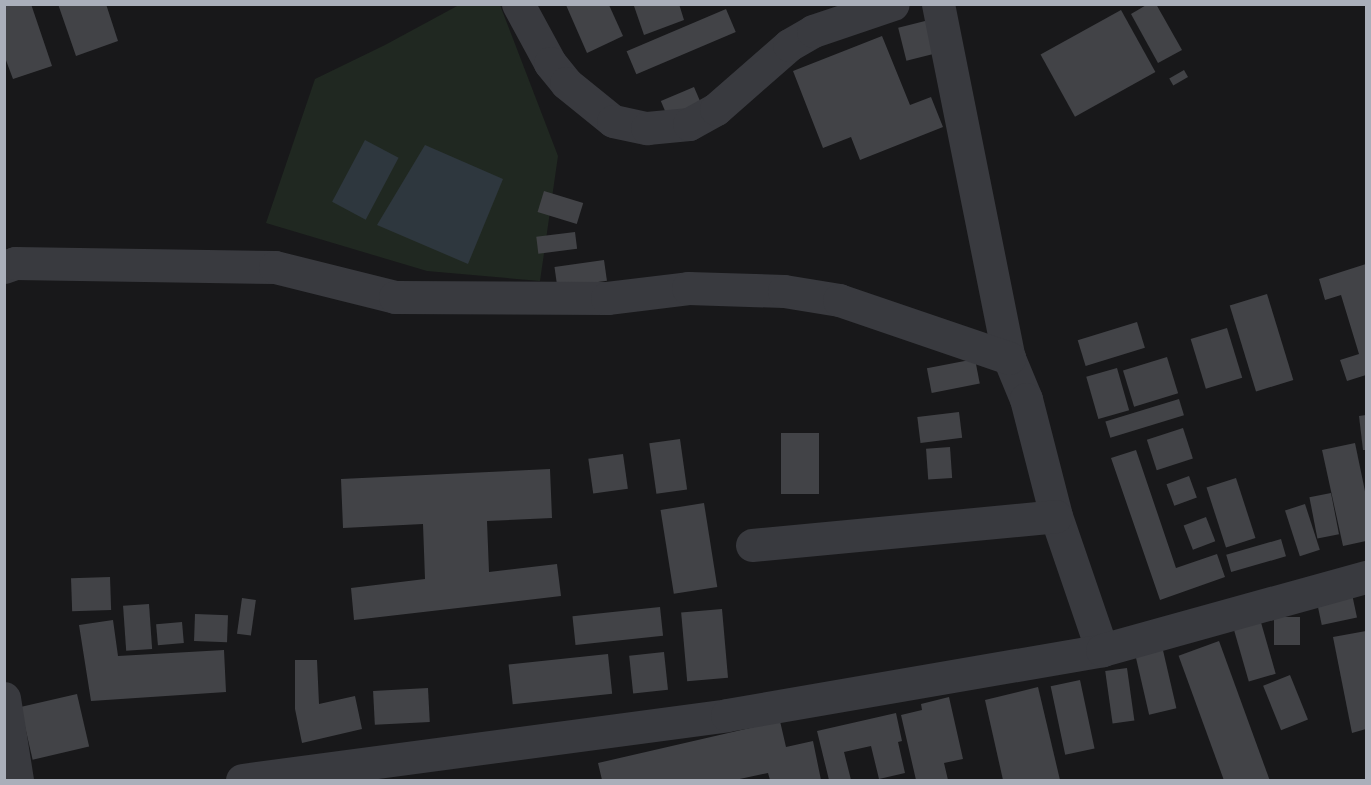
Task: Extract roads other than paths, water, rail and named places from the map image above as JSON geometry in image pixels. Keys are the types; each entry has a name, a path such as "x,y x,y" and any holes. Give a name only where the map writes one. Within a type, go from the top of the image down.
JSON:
{"street":[{"path":"518,4 550,63 566,83 613,121 647,128 690,124 716,109 789,45 813,31 893,4"},
{"path":"938,4 1009,358 1026,399 1056,516 1102,650"},
{"path":"4,267 15,262 275,267 395,297 607,298 688,288 784,291 839,300 1009,358"},
{"path":"752,545 1056,516"},
{"path":"242,780 727,715 1102,650 1366,577"},
{"path":"4,698 17,780"}]}
